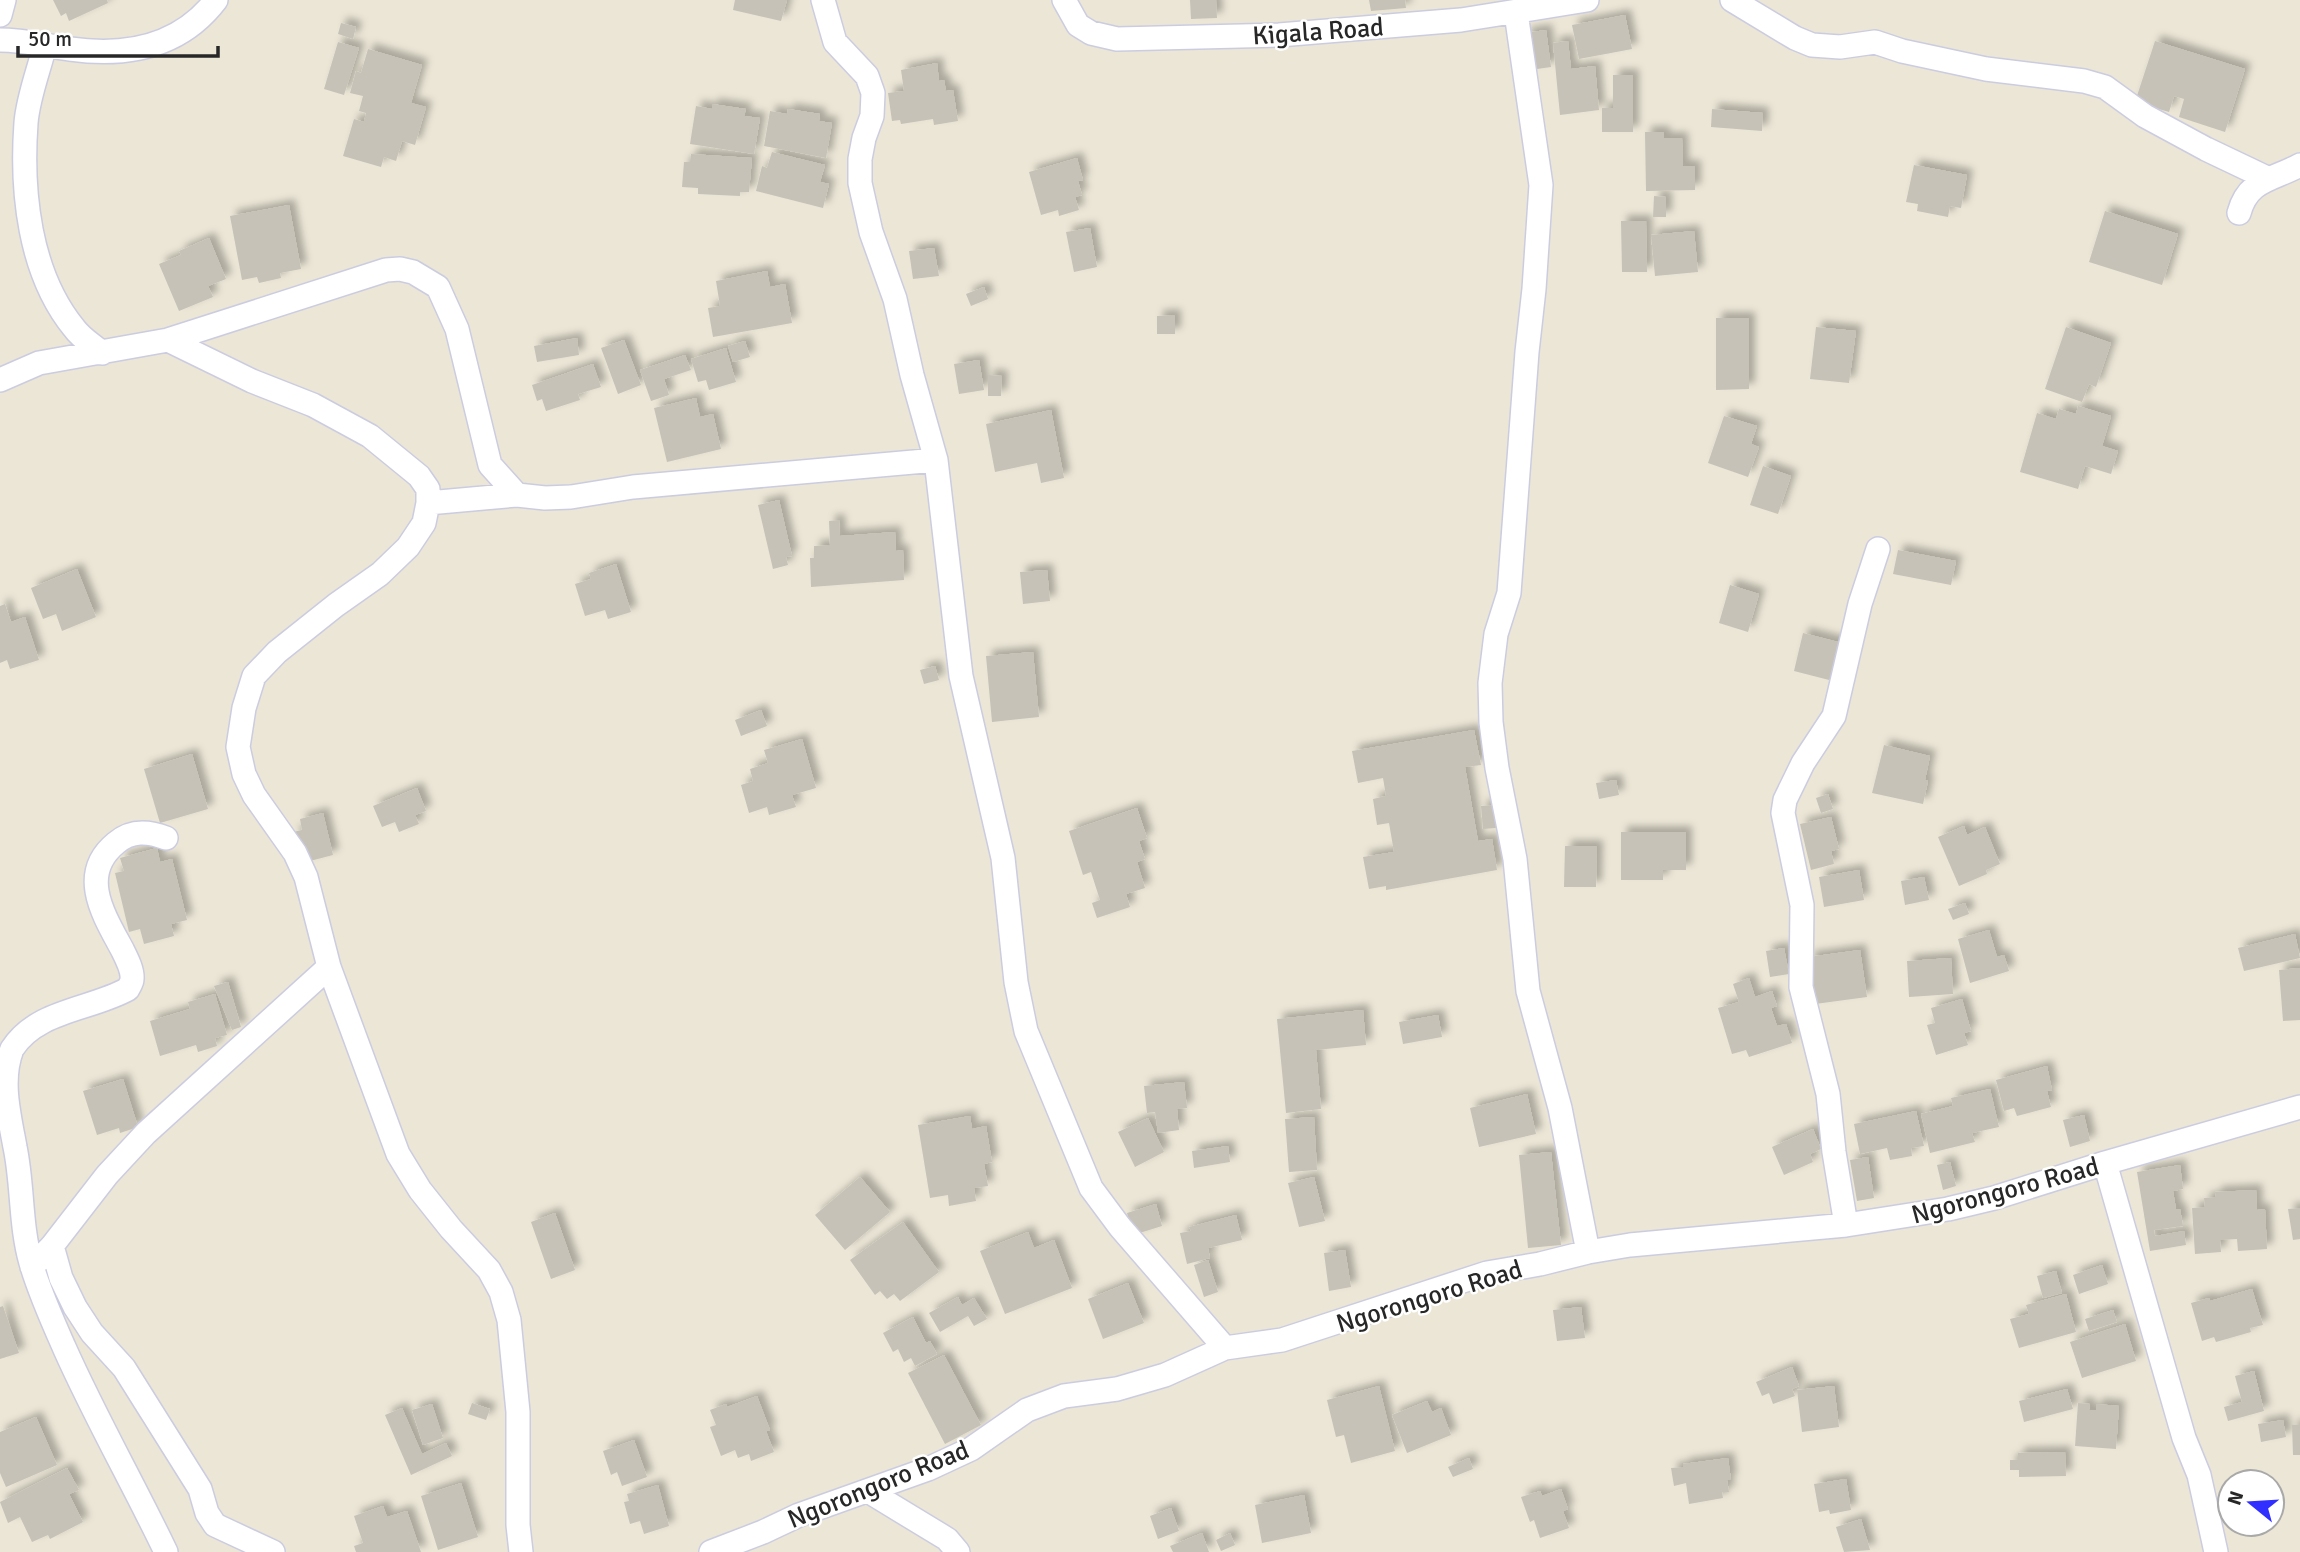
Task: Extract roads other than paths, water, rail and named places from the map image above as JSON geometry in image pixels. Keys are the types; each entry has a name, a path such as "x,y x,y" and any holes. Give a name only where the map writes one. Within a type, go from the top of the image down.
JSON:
{"street":[{"path":"0,15 4,0"},
{"path":"0,40 73,50 146,47 185,31 205,15 216,0"},
{"path":"823,0 835,42 867,76 873,93 872,116 860,159 860,183 871,232 895,299 912,375 936,460 961,677 1003,858 1016,982 1026,1031 1091,1188 1120,1227 1226,1348"},
{"name":"Kigala Road","path":"1064,0 1078,25 1091,33 1117,39 1279,35 1461,20 1587,0"},
{"path":"1732,0 1795,38 1812,45 1840,47 1875,42 1902,51 1986,69 2084,81 2105,87 2145,116 2269,179"},
{"path":"1516,13 1541,185 1509,593 1496,634 1490,683 1491,722 1515,859 1528,991 1560,1108 1588,1252"},
{"path":"45,45 26,121 26,187 31,226 42,269 56,300 75,329 102,353"},
{"path":"2239,213 2243,198 2253,187 2300,165"},
{"path":"0,380 39,363 168,340 386,270 400,269 412,272 438,287 457,330 490,465 517,495"},
{"path":"168,340 252,380 313,405 370,436 419,476 428,489 424,523 408,547 380,574 276,652 254,676 244,708 238,747 244,774 254,795 295,853 306,877 329,967 398,1154 420,1190 489,1270 501,1292 509,1320 518,1412 518,1525 521,1552"},
{"path":"428,503 517,495 571,497 633,487 936,460"},
{"path":"1846,1226 1828,1094 1801,987 1802,905 1783,813 1785,800 1803,763 1834,716 1860,604 1878,549"},
{"path":"166,838 153,833 136,832 122,837 98,862 96,889 106,920 127,959 132,979 128,989 39,1023 24,1034 11,1050 2,1070 1,1088 15,1148 27,1249 32,1267 90,1405 166,1552"},
{"path":"32,1267 52,1246 107,1175 146,1133 329,967"},
{"name":"Ngorongoro Road","path":"711,1552 799,1515 928,1469 971,1449 1027,1410 1064,1395 1117,1389 1165,1375 1226,1348 1282,1340 1487,1273 1630,1245 1667,1244 1764,1232 1846,1226 1937,1211 1994,1198 2300,1107"},
{"path":"2105,1163 2184,1438 2199,1475 2216,1552"},
{"path":"52,1246 61,1278 75,1307 92,1334 124,1368 200,1489 207,1513 215,1525 274,1552"},
{"path":"868,1491 947,1539 958,1552"}]}
